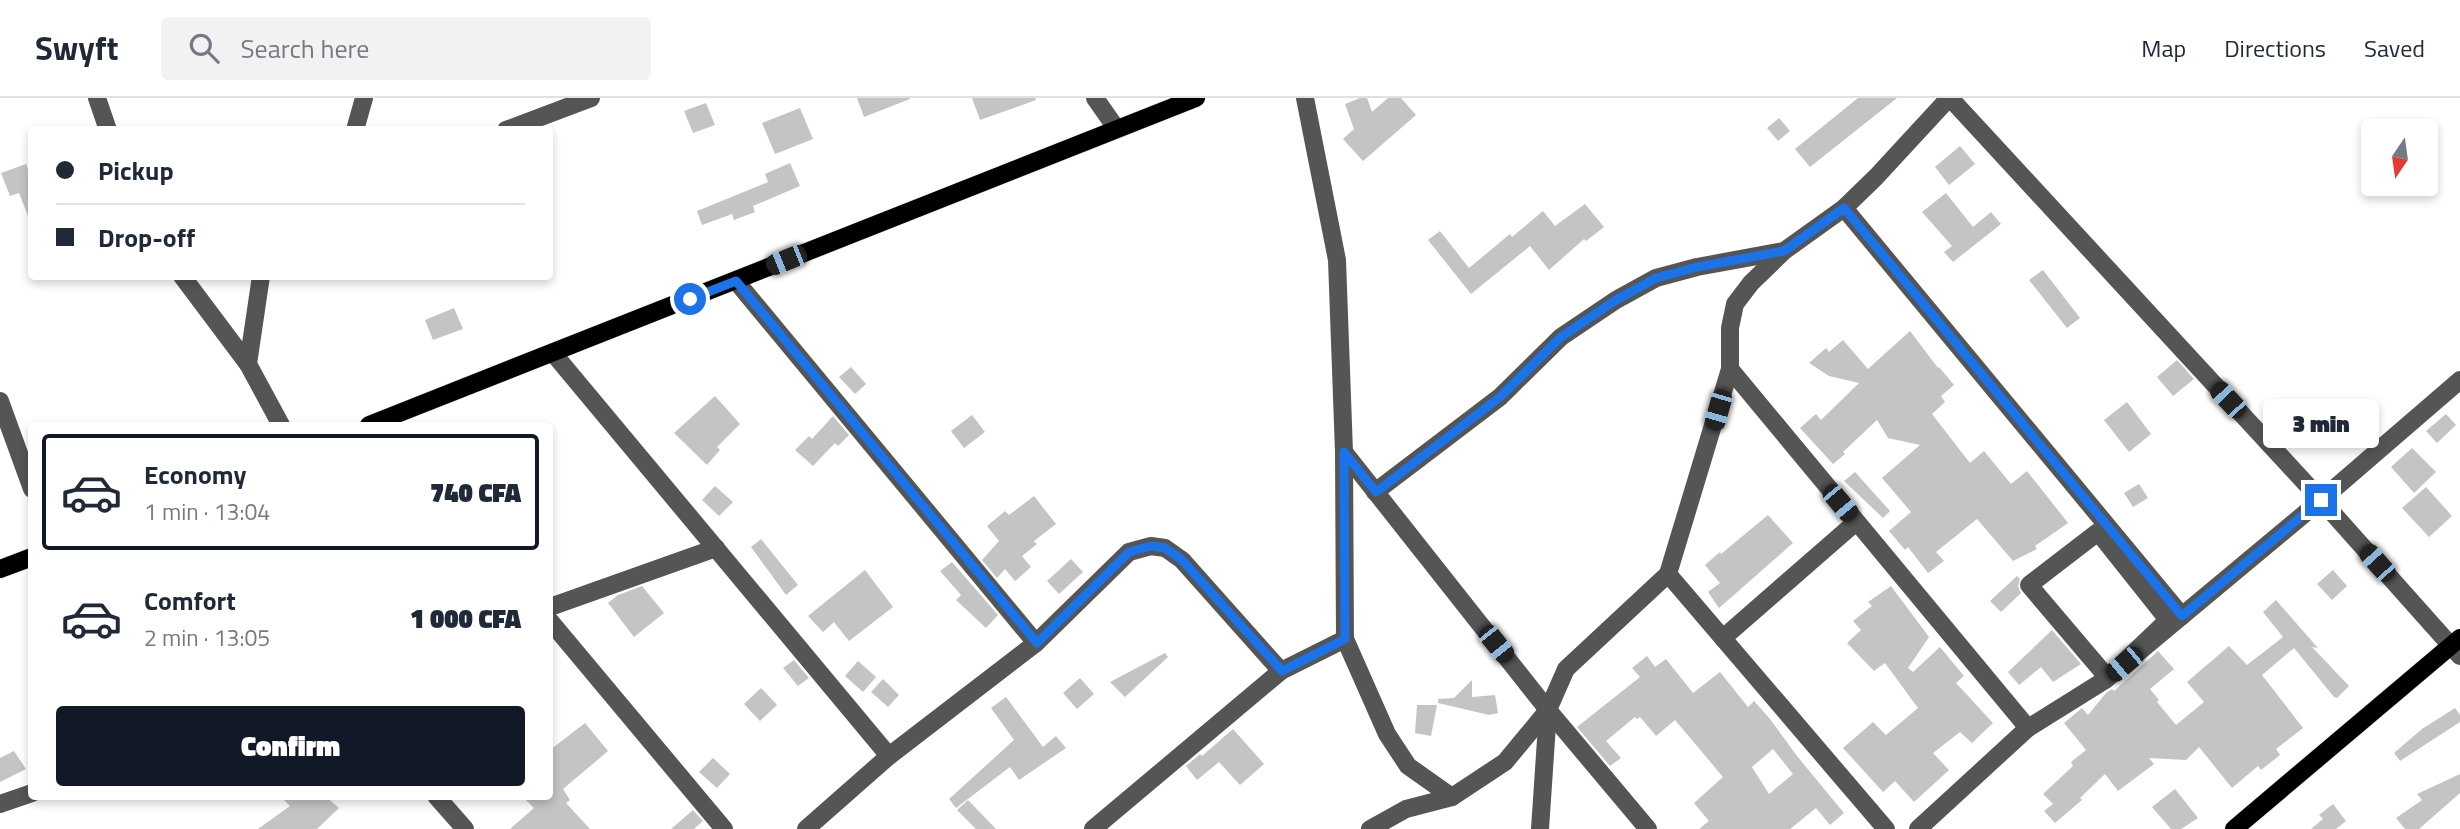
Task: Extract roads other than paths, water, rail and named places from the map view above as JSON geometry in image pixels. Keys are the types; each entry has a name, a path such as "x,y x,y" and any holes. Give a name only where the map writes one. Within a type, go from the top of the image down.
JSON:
{"main road":[{"path":"377,422 1196,98"},
{"path":"0,569 28,558"},
{"path":"2234,829 2457,647"}],"street":[{"path":"97,98 107,126"},
{"path":"356,126 364,98"},
{"path":"517,126 591,98"},
{"path":"1096,98 1116,128"},
{"path":"1305,98 1337,260 1344,452 1345,639 1387,734 1408,766 1452,797"},
{"path":"1370,829 1406,810 1452,797 1505,762 1548,710 1566,669 1668,575 1730,369 1730,328 1735,304 1751,283 1784,251 1844,208 1949,98 2457,647"},
{"path":"1844,208 2182,616"},
{"path":"1376,492 1500,397 1561,337 1616,300 1656,278 1697,267 1784,251"},
{"path":"186,280 248,364 279,422"},
{"path":"248,364 260,280"},
{"path":"736,281 1037,643"},
{"path":"553,353 889,756"},
{"path":"1730,369 2028,728"},
{"path":"1918,829 2028,728 2105,680 2460,380"},
{"path":"0,401 28,478"},
{"path":"1344,452 1548,710 1648,829"},
{"path":"1723,638 1856,522"},
{"path":"2098,532 2168,620 2105,680 2102,671 2029,585 2098,532"},
{"path":"806,829 889,756 1037,643 1129,552 1151,546 1165,548 1182,560 1282,671"},
{"path":"553,606 716,548"},
{"path":"1668,575 1886,829"},
{"path":"553,625 724,829"},
{"path":"1093,829 1282,671 1345,639"},
{"path":"1540,829 1548,710"},
{"path":"0,804 28,794"},
{"path":"440,800 465,829"}]}
